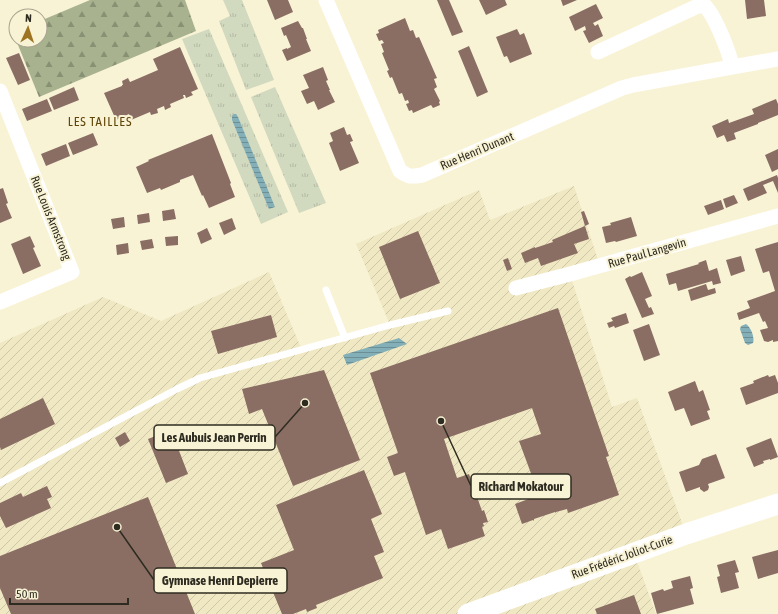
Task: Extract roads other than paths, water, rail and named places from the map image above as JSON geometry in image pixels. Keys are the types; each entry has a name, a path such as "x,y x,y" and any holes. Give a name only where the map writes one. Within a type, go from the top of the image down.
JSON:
{"street":[{"name":"Rue Henri Dunant","path":"326,0 400,171 408,176 414,177 422,175 622,88 778,59"},
{"path":"598,52 698,6 705,6 709,10 731,58 732,67"},
{"name":"Rue Louis Armstrong","path":"0,91 72,272 0,302"},
{"name":"Rue Paul Langevin","path":"516,288 778,216"},
{"name":"Rue Frédéric Joliot-Curie","path":"468,614 686,534 778,504"}],"lane":[{"path":"326,290 344,338"},
{"path":"0,483 200,378 390,325 448,311"}],"water":[{"path":"234,114 238,117 275,207 269,209 232,120 232,116"},
{"path":"746,324 751,330 753,336 753,343 748,345 745,343 740,329 741,326"},
{"path":"399,338 407,344 347,365 343,355"}],"place":[{"name":"Les Aubuis Jean Perrin","path":"305,403"},
{"name":"Richard Mokatour","path":"441,421"},
{"name":"Gymnase Henri Depierre","path":"117,527"}],"district":[{"name":"LES TAILLES","path":"100,121"}]}
